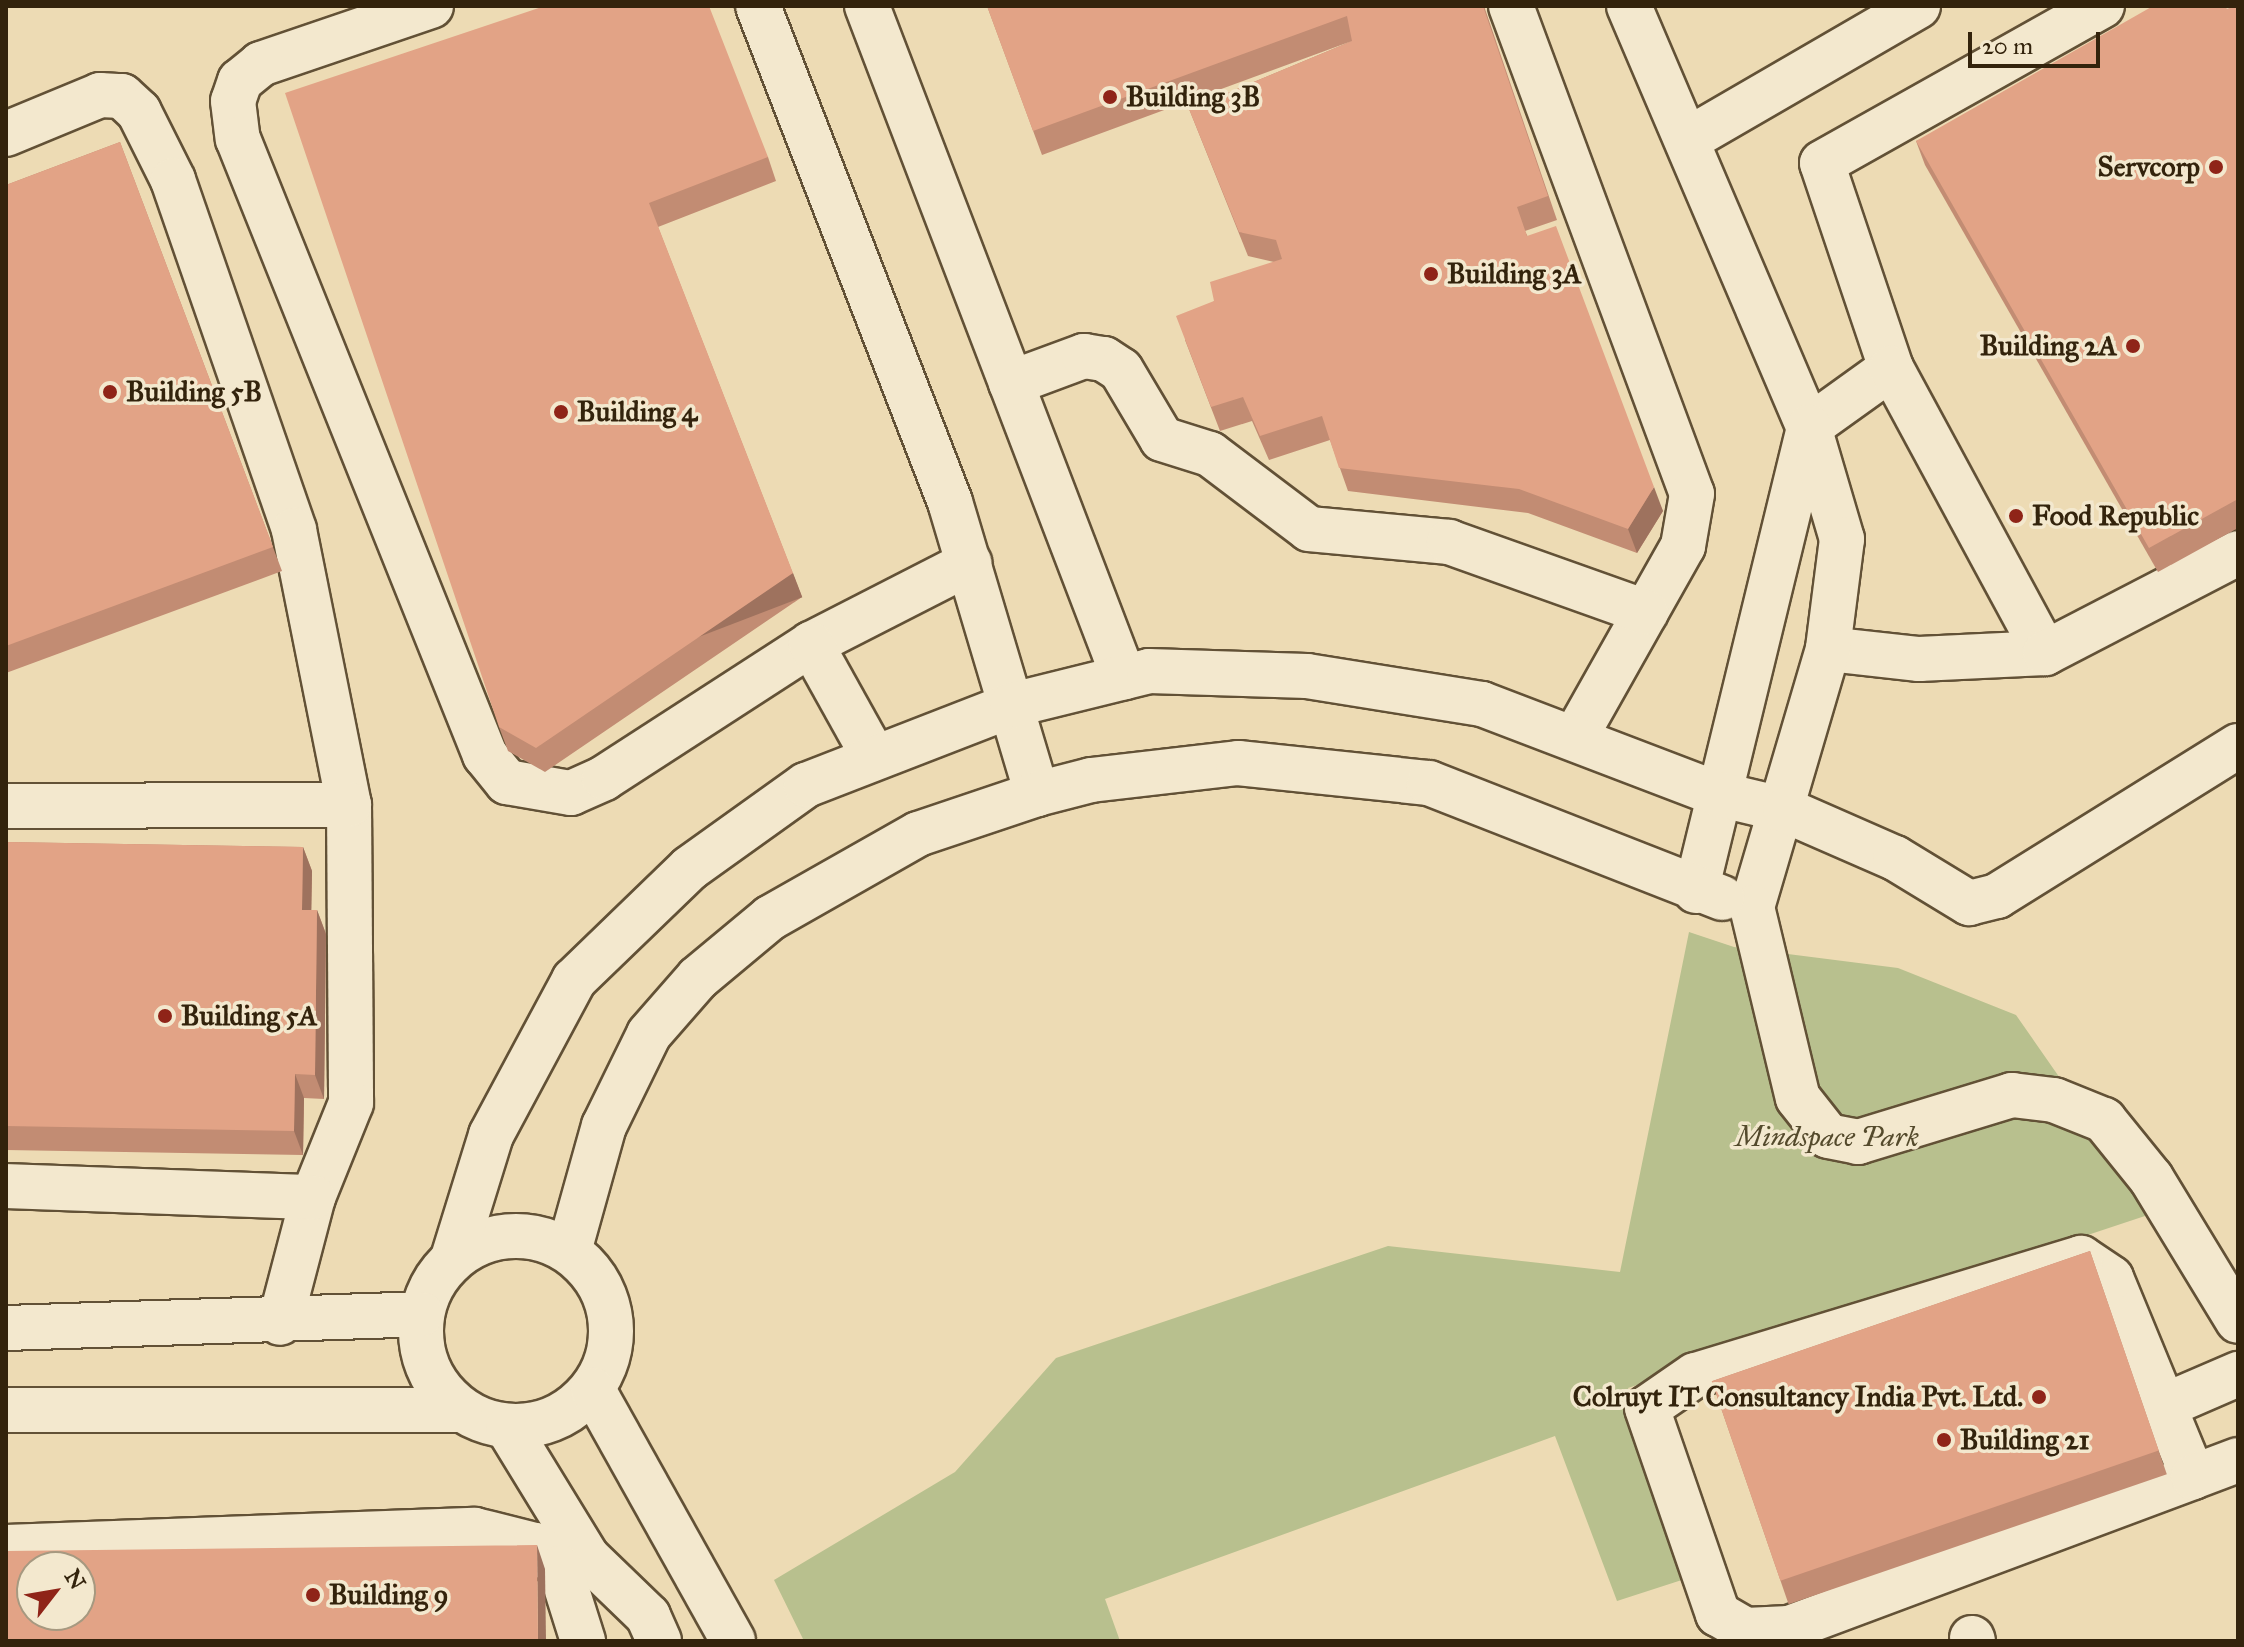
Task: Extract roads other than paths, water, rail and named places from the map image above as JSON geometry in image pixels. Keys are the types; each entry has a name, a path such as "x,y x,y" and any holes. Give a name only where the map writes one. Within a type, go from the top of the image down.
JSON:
{"street":[{"path":"431,6 261,64 240,81 233,101 238,139 485,755 507,782 571,793 811,644 969,563"},
{"path":"758,6 969,563 1037,794"},
{"path":"867,6 1124,678"},
{"path":"1511,6 1692,494 1683,546 1575,738"},
{"path":"1629,6 1809,427 1842,539 1828,649 1785,810 1752,907 1798,1098 1828,1136 1858,1142 2012,1095 2054,1100 2104,1120 2151,1178 2238,1321"},
{"path":"1687,140 1918,6"},
{"path":"2045,653 1891,368 1822,163 2102,6"},
{"path":"6,134 100,95 122,96 139,112 173,180 294,530 349,805 351,1103 313,1197 280,1323"},
{"path":"1011,383 1084,356 1104,359 1121,370 1162,439 1210,454 1309,529 1449,542 1646,612"},
{"path":"1696,891 1809,427 1891,368"},
{"path":"1828,649 1919,659 2045,653 2238,553"},
{"path":"811,644 874,757"},
{"path":"460,1410 426,1367 421,1314 432,1282 453,1258 491,1135 574,980 690,868 806,785 1012,705 1149,671 1307,676 1482,704 1718,794 1785,810 1895,858 1969,903 1997,896 2238,746"},
{"path":"569,1251 604,1126 649,1034 698,978 770,918 918,834 1037,794 1091,780 1238,763 1429,783 1696,891 1752,907"},
{"path":"6,806 349,805"},
{"path":"6,1186 313,1197"},
{"path":"6,1410 460,1410 508,1428 556,1420 593,1390 610,1355 611,1316 596,1279 569,1251 531,1236 503,1237 453,1258"},
{"path":"2193,1477 2111,1278 2098,1265 2066,1258 1695,1375 1647,1408 1718,1614 1746,1630 1789,1628 2193,1477 2238,1460"},
{"path":"6,1328 280,1323 421,1314"},
{"path":"2164,1406 2238,1374"},
{"path":"593,1390 733,1641"},
{"path":"508,1428 587,1557 654,1629 606,1641"},
{"path":"6,1547 475,1530 535,1545 560,1568 583,1641"}],"place":[{"name":"Building 3B","path":"1110,97"},
{"name":"Servcorp","path":"2216,167"},
{"name":"Building 3A","path":"1431,274"},
{"name":"Building 2A","path":"2133,346"},
{"name":"Building 5B","path":"110,392"},
{"name":"Building 4","path":"561,412"},
{"name":"Food Republic","path":"2016,516"},
{"name":"Building 5A","path":"165,1016"},
{"name":"Colruyt IT Consultancy India Pvt. Ltd.","path":"2039,1397"},
{"name":"Building 21","path":"1944,1440"},
{"name":"Building 9","path":"313,1595"}],"park label":[{"name":"Mindspace Park","path":"1827,1137"}]}
